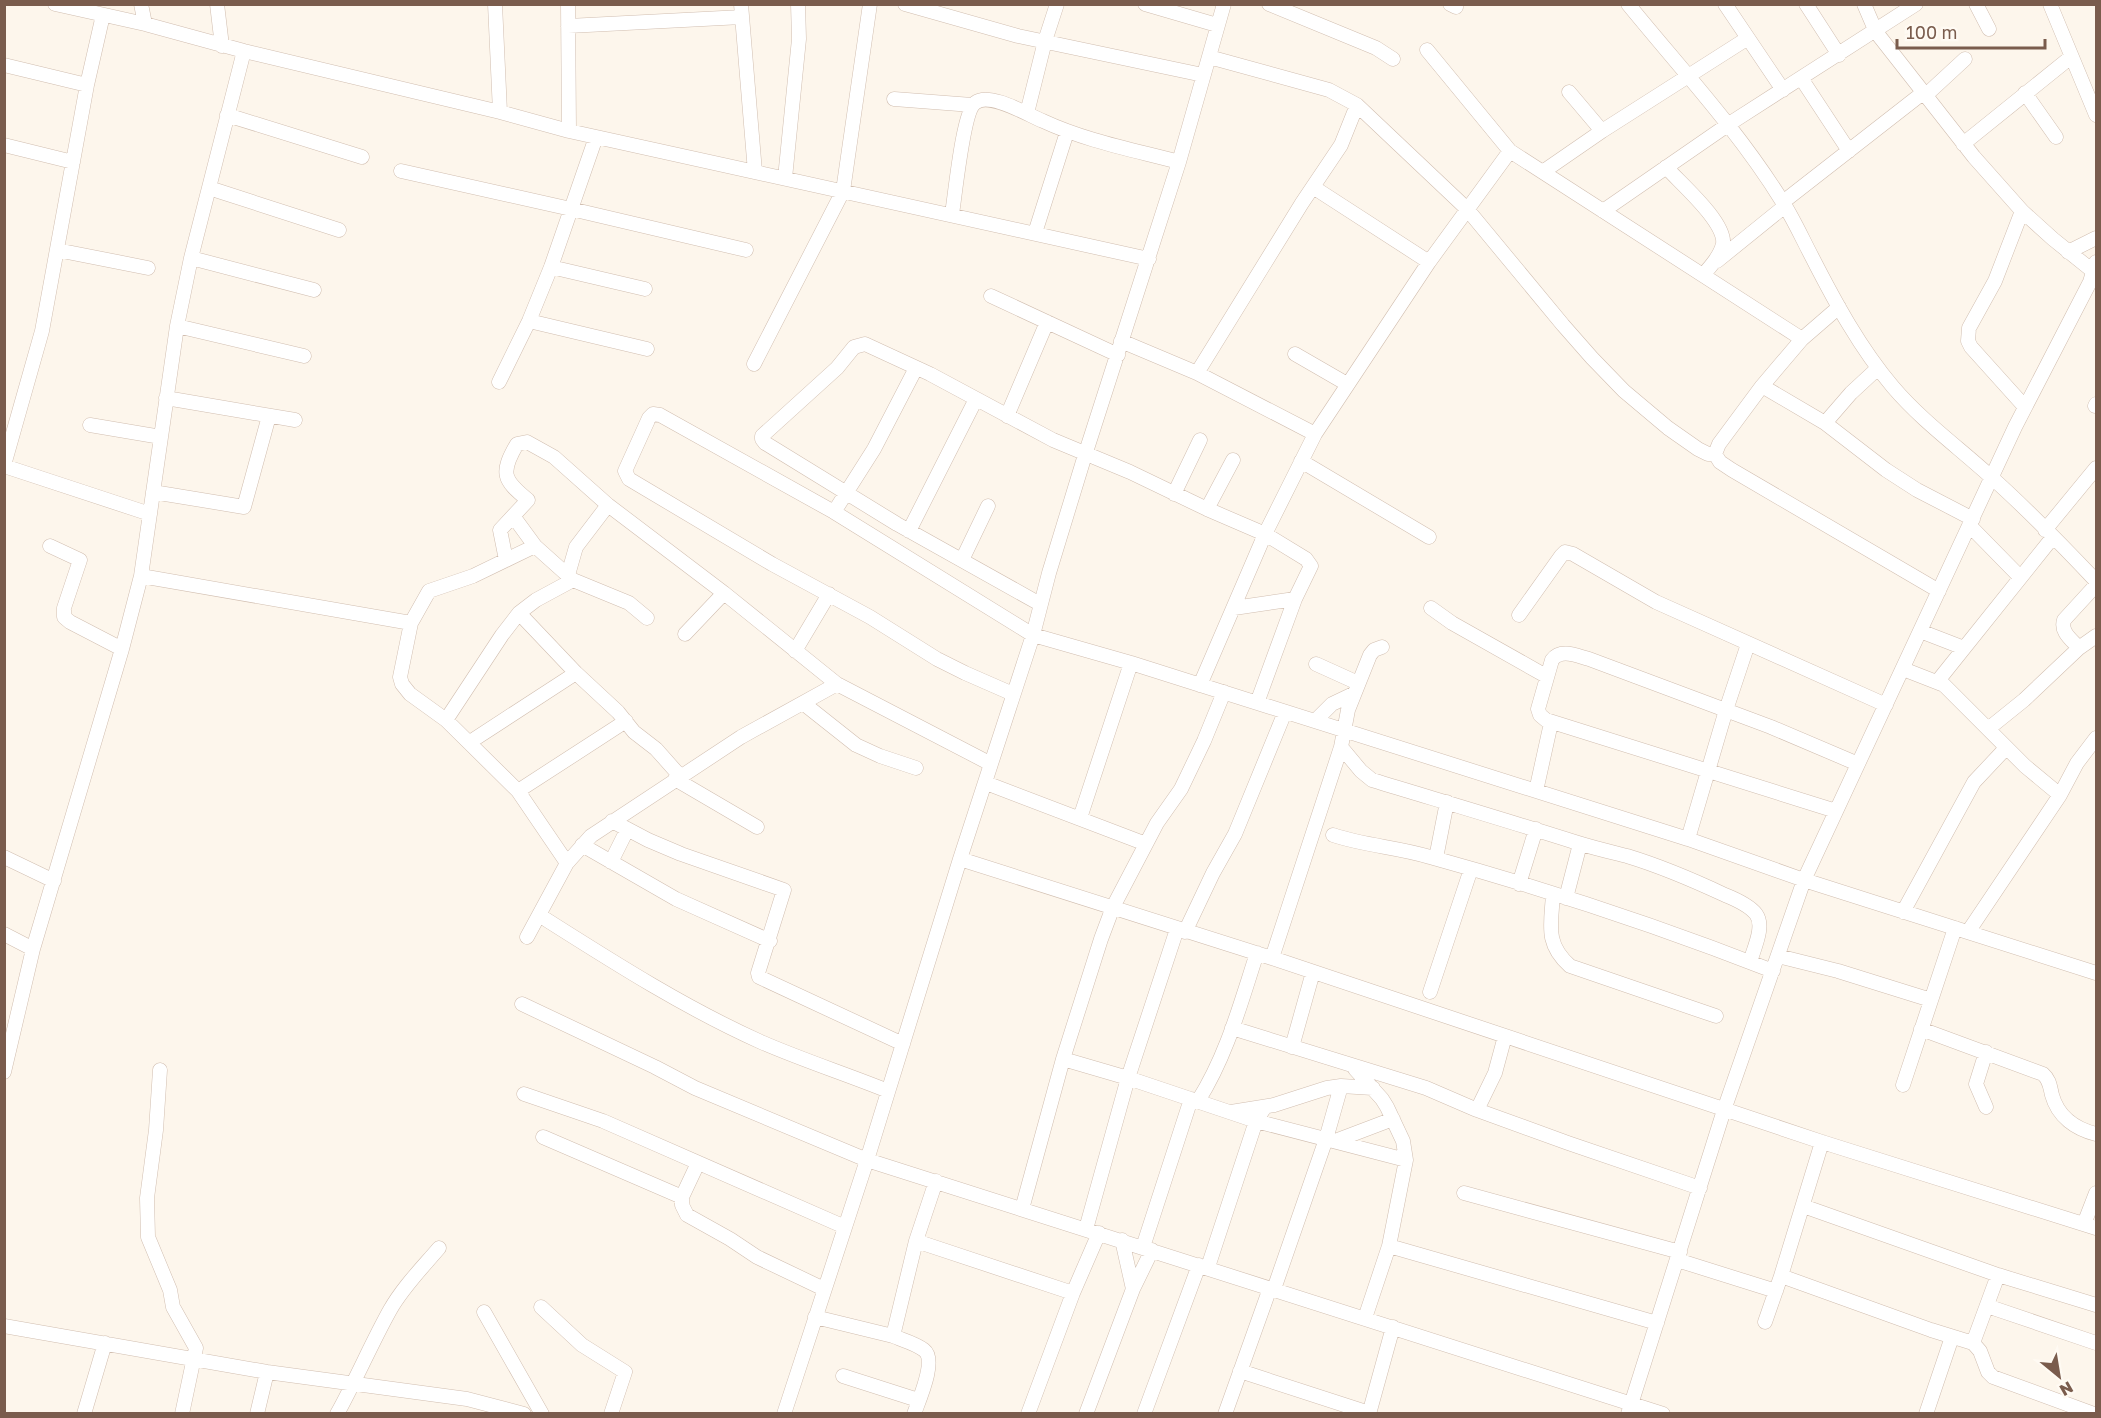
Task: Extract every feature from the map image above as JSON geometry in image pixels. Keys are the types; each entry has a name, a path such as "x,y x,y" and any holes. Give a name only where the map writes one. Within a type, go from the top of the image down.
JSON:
{"street":[{"path":"55,4 145,24 222,46 500,112 569,131 1149,259"},
{"path":"141,4 145,24"},
{"path":"218,4 222,46"},
{"path":"495,4 500,112"},
{"path":"568,4 569,131"},
{"path":"785,178 799,39 798,4"},
{"path":"754,364 843,191 870,4"},
{"path":"905,4 990,30 1203,75"},
{"path":"1027,113 1057,4"},
{"path":"1145,4 1217,25"},
{"path":"784,1413 867,1160 960,859 1033,635 1040,604 1085,454 1179,162 1224,4"},
{"path":"1269,4 1376,48 1393,59"},
{"path":"1628,4 1729,124 1784,204 1839,307 1878,368 1909,405 1993,478 2095,577 2062,625 2064,631 2079,648"},
{"path":"1725,4 1783,90"},
{"path":"1806,4 1839,55"},
{"path":"1630,1408 1724,1110 1804,880 2025,407 2095,267 2068,252 2022,211 1963,144 1876,32 1864,4"},
{"path":"1603,211 1729,124 1876,32 1916,4"},
{"path":"1976,4 1989,29"},
{"path":"2050,4 2097,115"},
{"path":"568,26 742,11 755,172"},
{"path":"103,15 87,86 42,330 6,449 4,466 150,514"},
{"path":"1544,171 1602,131 1748,38"},
{"path":"1427,50 1510,150 1802,339"},
{"path":"5,1066 10,1021 54,881 141,576 177,326 191,258 244,51"},
{"path":"1209,57 1329,90 1357,105 1467,209 1563,325 1616,382 1668,428 1698,449 1708,454 1715,454"},
{"path":"1963,144 2071,57"},
{"path":"1703,275 1784,204 1849,151 1925,94 1965,59"},
{"path":"4,65 87,86"},
{"path":"1801,78 1849,151"},
{"path":"1569,92 1602,131"},
{"path":"2025,93 2056,137"},
{"path":"894,99 972,105 980,100 988,99 1027,113 1067,132 1179,162"},
{"path":"952,214 966,122 972,105"},
{"path":"1197,374 1341,145 1357,105"},
{"path":"227,116 362,157"},
{"path":"1035,232 1067,132"},
{"path":"499,382 529,321 551,267 596,137"},
{"path":"4,146 73,162"},
{"path":"1200,685 1265,534 1315,434 1429,262 1510,150"},
{"path":"1666,167 1720,229 1723,244 1713,264"},
{"path":"400,171 746,250"},
{"path":"1313,187 1429,262"},
{"path":"209,188 339,230"},
{"path":"2022,211 1995,281 1967,335 1971,347 2025,407"},
{"path":"2068,252 2097,238"},
{"path":"57,250 148,268"},
{"path":"191,258 314,290"},
{"path":"551,267 645,288"},
{"path":"991,296 1047,322 1197,374 1315,434"},
{"path":"1715,454 1719,444 1762,386 1802,339 1839,307"},
{"path":"529,321 647,349"},
{"path":"1007,416 1047,322"},
{"path":"177,326 304,356"},
{"path":"1040,604 846,494 765,443 761,437 837,368 854,347 869,345 1085,454 1130,472 1207,510 1265,534 1310,562 1311,566 1295,599 1257,703"},
{"path":"1295,354 1347,384"},
{"path":"834,512 874,449 916,368"},
{"path":"1825,423 1851,393 1878,368"},
{"path":"1762,386 1825,423 1886,470 1971,522 2020,577"},
{"path":"166,398 295,420"},
{"path":"909,531 976,399"},
{"path":"1013,694 937,659 629,479 625,471 649,418 657,414 834,512 1033,635 1131,663 1688,839 1804,880 2097,973"},
{"path":"153,492 244,507 269,416"},
{"path":"90,425 161,437"},
{"path":"1174,494 1200,440"},
{"path":"506,560 499,533 528,500 510,484 506,471 515,447 524,441 537,446 554,458 608,506 724,593 837,684 992,764"},
{"path":"1715,454 1720,462 1732,470 1939,591"},
{"path":"1207,510 1233,460"},
{"path":"1301,461 1429,537"},
{"path":"1937,682 2020,577 2097,468"},
{"path":"446,720 519,613 571,578 576,547 608,506"},
{"path":"962,561 988,506"},
{"path":"513,516 535,546 571,578 629,603 647,618"},
{"path":"888,545 897,524"},
{"path":"50,546 80,558 64,608 64,617 122,649"},
{"path":"535,546 424,595 411,623 400,672 402,684 410,694 446,720 518,791 567,863"},
{"path":"1519,615 1561,556 1565,552 1574,554 1656,602 1886,705"},
{"path":"141,576 411,623"},
{"path":"686,634 724,593"},
{"path":"795,651 829,594"},
{"path":"1234,608 1295,599"},
{"path":"1270,603 1286,624"},
{"path":"1431,608 1452,623 1546,676"},
{"path":"519,613 576,673 618,712 634,732 656,749 677,778 757,828"},
{"path":"1920,631 1964,648"},
{"path":"1988,729 2079,648 2097,636"},
{"path":"1688,839 1707,771 1748,644"},
{"path":"1272,958 1341,747 1355,689 1370,655 1374,650 1382,647"},
{"path":"1836,811 1551,723 1539,712 1546,676 1554,657 1560,653 1568,654 1641,677 1858,764"},
{"path":"1080,818 1131,663"},
{"path":"1316,663 1355,689"},
{"path":"1903,669 1944,685 2006,748 2044,784 2060,795"},
{"path":"470,742 576,673"},
{"path":"527,937 567,863 582,845 612,821 741,737 837,684"},
{"path":"1315,721 1332,704 1355,689"},
{"path":"1022,1209 1063,1059 1113,907 1157,823 1181,789 1224,692"},
{"path":"803,703 856,745 916,768"},
{"path":"1028,1413 1092,1231 1128,1078 1181,930 1235,834 1285,712"},
{"path":"518,791 626,722"},
{"path":"1536,791 1551,723"},
{"path":"1903,1085 1931,1000 1961,930 2060,795 2077,763 2097,738"},
{"path":"1341,747 1361,771 1372,780 1580,844 1627,856 1677,874 1750,908 1757,916 1760,929 1750,962"},
{"path":"1903,912 1974,782 2006,748"},
{"path":"986,783 1146,844"},
{"path":"1436,858 1447,802"},
{"path":"612,821 681,854 784,891 758,973 760,978 903,1044"},
{"path":"1519,884 1536,829"},
{"path":"611,862 627,830"},
{"path":"1333,836 1375,847 1400,849 1436,858 1559,896 1773,971"},
{"path":"1580,844 1559,896 1551,940 1557,952 1570,966 1716,1016"},
{"path":"582,845 676,899 770,941"},
{"path":"4,857 54,881"},
{"path":"960,859 1257,953 1822,1142 2090,1226 2097,1193"},
{"path":"1430,992 1471,869"},
{"path":"539,915 602,955 711,1017 761,1042 888,1091"},
{"path":"4,934 33,949"},
{"path":"1086,1413 1148,1249 1195,1100 1214,1076 1257,953"},
{"path":"1778,956 1838,971 1931,1000"},
{"path":"1292,1047 1313,972"},
{"path":"522,1004 695,1088 867,1160 1393,1327 1630,1408 1663,1413"},
{"path":"1232,1028 1426,1088 1477,1110 1700,1188"},
{"path":"1921,1029 2043,1074 2061,1115 2079,1127 2097,1134"},
{"path":"1477,1110 1495,1073 1505,1036"},
{"path":"1986,1052 1976,1084 1986,1107"},
{"path":"1063,1059 1256,1121 1406,1160"},
{"path":"1353,1067 1382,1099 1403,1141 1406,1160 1389,1246 1365,1318"},
{"path":"160,1070 156,1130 147,1198 148,1237 170,1290 173,1307 196,1345 195,1359 182,1413"},
{"path":"1229,1113 1300,1098 1326,1088 1341,1086 1373,1088"},
{"path":"1228,1413 1240,1371 1330,1140 1341,1086"},
{"path":"524,1094 603,1121 845,1227"},
{"path":"1144,1413 1204,1266 1256,1121 1265,1107"},
{"path":"1330,1140 1393,1119"},
{"path":"543,1137 682,1197"},
{"path":"1765,1322 1782,1276 1822,1142"},
{"path":"698,1163 682,1197 685,1212 690,1217 757,1257 825,1288"},
{"path":"892,1336 916,1241 936,1181"},
{"path":"1464,1194 1678,1256 1776,1291"},
{"path":"1803,1206 1998,1275 2097,1305"},
{"path":"1122,1240 1133,1289"},
{"path":"916,1241 1072,1293"},
{"path":"1389,1246 1657,1323"},
{"path":"337,1413 354,1384 390,1310 439,1248"},
{"path":"1973,1343 1998,1275"},
{"path":"1782,1276 1973,1343 1980,1350 1988,1372 1993,1377 2095,1412"},
{"path":"1987,1305 2097,1343"},
{"path":"541,1307 582,1345 625,1372 611,1413"},
{"path":"484,1312 542,1413"},
{"path":"815,1317 892,1336 922,1348 929,1357 929,1367 916,1407 843,1376"},
{"path":"4,1326 267,1372 467,1399 524,1413"},
{"path":"1240,1371 1369,1413 1393,1327"},
{"path":"1926,1413 1952,1337"},
{"path":"84,1413 105,1343"},
{"path":"257,1413 267,1372"}]}
